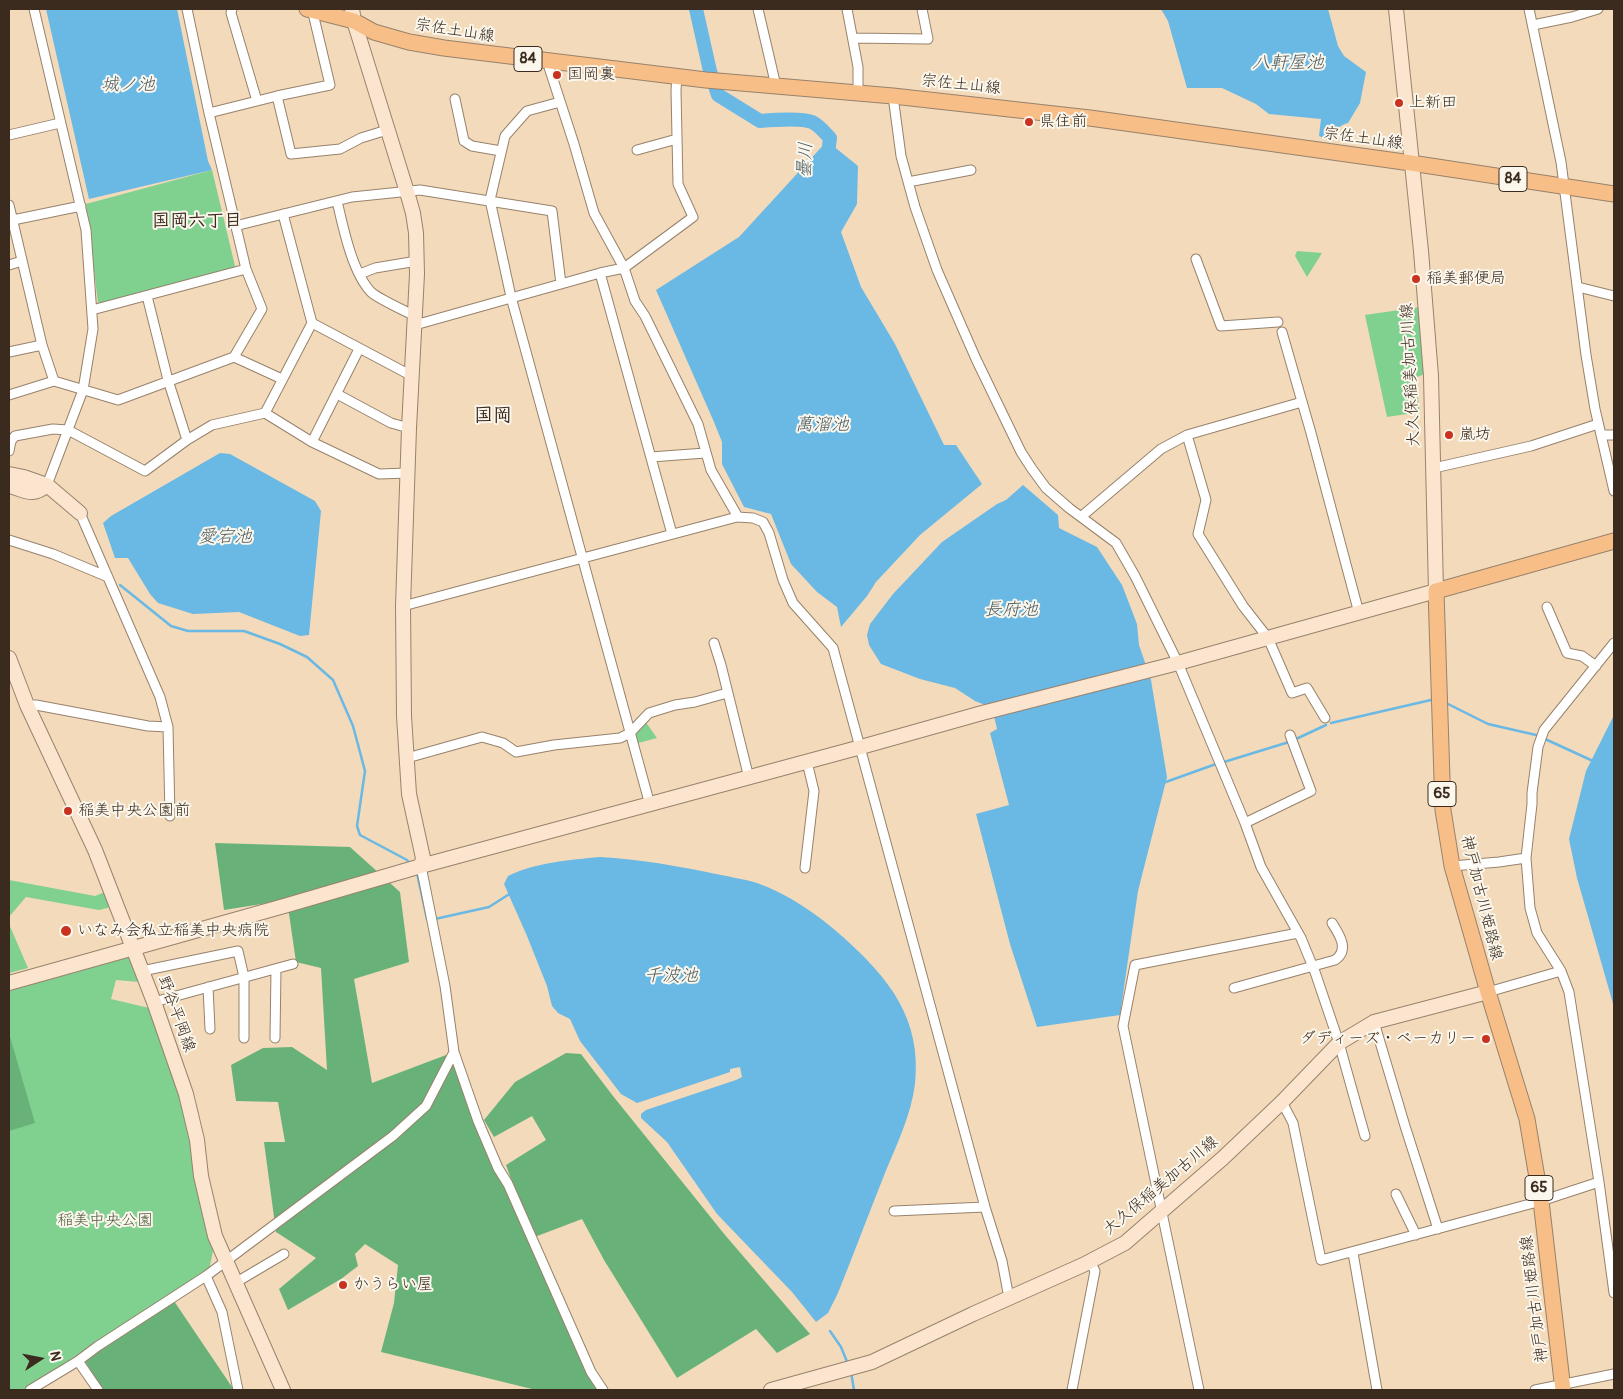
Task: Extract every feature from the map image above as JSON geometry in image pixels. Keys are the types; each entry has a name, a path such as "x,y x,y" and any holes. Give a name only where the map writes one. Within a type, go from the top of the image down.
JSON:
{"main road":[{"name":"宗佐土山線","path":"311,10 353,15 374,32 409,42 444,48 713,81 893,96 1090,118 1412,163 1614,194"},
{"path":"1436,591 1614,541"},
{"name":"神戸加古川姫路線","path":"1436,591 1443,810 1452,866 1527,1119 1541,1201 1563,1388"}],"street":[{"path":"9,486 32,494 40,491 47,485 83,390 92,338 92,310 86,230 34,9"},
{"path":"9,395 54,381 118,400 234,357 262,309 246,269 209,113 187,9"},
{"path":"232,9 231,13 257,101"},
{"path":"758,9 776,86"},
{"path":"846,9 858,67 858,93"},
{"path":"853,38 928,39 922,9"},
{"name":"大久保稲美加古川線","path":"1396,9 1421,251 1431,376 1436,591"},
{"path":"1529,9 1557,135 1566,187 1586,355 1600,435 1614,491"},
{"path":"1532,25 1572,17 1598,9"},
{"path":"209,113 330,85 311,10"},
{"path":"353,15 387,130 408,192 416,234 415,320 403,606 406,758 409,794 423,858 421,866 445,986 454,1052 466,1090 498,1168 508,1184 592,1372 603,1390"},
{"path":"546,61 574,144 594,213 624,268 635,301 645,316 698,424 711,470 738,517"},
{"path":"337,202 348,247 360,274 371,292 415,320 511,298 624,268 693,217 678,184 677,77"},
{"path":"277,96 291,154 340,149 361,138 387,130"},
{"path":"893,96 902,156 921,227 937,270 976,359 1021,452 1046,488 1069,508 1116,543 1135,576 1178,663 1262,868 1275,895 1298,933 1313,967 1339,1043 1366,1136"},
{"path":"455,99 464,141 472,146 501,152"},
{"path":"560,102 527,111 505,136 490,200 511,298 650,805"},
{"path":"9,135 60,123"},
{"path":"637,150 677,138"},
{"path":"908,182 971,170"},
{"path":"236,226 352,197 420,190 552,211 561,284"},
{"path":"9,205 42,345 54,381"},
{"path":"13,220 81,206"},
{"path":"265,413 312,323 283,214"},
{"path":"1196,259 1220,326 1278,322"},
{"path":"9,265 22,261"},
{"path":"360,274 375,268 417,261"},
{"path":"92,310 246,269"},
{"path":"600,273 672,534"},
{"path":"1578,287 1614,296"},
{"path":"146,296 168,380 187,440"},
{"path":"312,323 412,376"},
{"path":"1282,332 1359,613"},
{"path":"9,352 42,345"},
{"path":"312,442 359,349"},
{"path":"234,357 282,379"},
{"path":"337,394 391,423 409,428"},
{"path":"1082,516 1161,449 1187,435 1302,402"},
{"path":"9,451 11,441 15,436 53,429 68,430 144,472 187,440 212,425 265,413 312,442 379,474 408,473"},
{"path":"1434,468 1531,446 1598,424"},
{"path":"1187,435 1206,500 1198,534 1243,606 1268,638 1292,693 1307,688 1325,718"},
{"path":"1600,435 1614,435"},
{"path":"651,457 705,453"},
{"path":"9,474 47,485 80,513 160,697 168,727 170,816"},
{"path":"403,606 738,517 754,518 763,522 769,533 783,580 793,603 834,648 985,1207 1002,1261 1009,1298"},
{"path":"9,540 53,554 108,577"},
{"path":"9,983 421,866 982,713 1178,663 1436,591"},
{"path":"1547,608 1567,653 1582,656 1596,666"},
{"path":"714,643 749,778"},
{"path":"1614,643 1544,730 1537,756 1526,858 1530,908 1537,933 1561,971 1568,992 1599,1182 1614,1293"},
{"name":"野谷平岡線","path":"9,658 27,705 95,850 154,1002 186,1094 197,1140 200,1176 215,1236 283,1390"},
{"path":"406,758 482,737 503,743 516,752 554,745 620,738 630,733 649,713 727,693"},
{"path":"27,705 36,705 148,726 168,727"},
{"path":"1245,823 1311,791 1290,735"},
{"path":"805,868 814,791 807,762"},
{"path":"1452,866 1526,858"},
{"path":"1234,988 1313,967 1340,957 1343,947 1340,936 1332,922"},
{"path":"1199,1390 1122,1026 1135,965 1298,933"},
{"path":"142,971 238,951 244,977 244,1038"},
{"path":"154,1002 293,964"},
{"path":"275,1038 276,969"},
{"path":"1488,992 1561,971"},
{"path":"208,987 210,1029"},
{"name":"大久保稲美加古川線","path":"772,1390 872,1362 1090,1262 1125,1242 1161,1213 1282,1102 1339,1043 1374,1022 1488,992"},
{"path":"1374,1022 1438,1229"},
{"path":"30,1390 78,1361 206,1276 393,1136 426,1106 454,1052"},
{"path":"1282,1102 1293,1123 1322,1260 1541,1201 1599,1182"},
{"path":"1396,1194 1416,1234"},
{"path":"894,1210 985,1207"},
{"path":"1353,1253 1377,1390"},
{"path":"235,1283 284,1254"},
{"path":"1072,1390 1095,1270 1090,1262"},
{"path":"206,1276 222,1312 238,1390"},
{"path":"78,1361 98,1390"},
{"path":"1535,1390 1563,1388 1614,1374"}],"green space":[{"path":"212,170 235,266 229,274 98,303 86,204"},
{"path":"1297,251 1322,253 1307,277 1295,256"},
{"path":"1420,307 1427,373 1415,378 1420,412 1387,417 1365,315"},
{"path":"645,721 657,738 638,743 635,732"},
{"path":"215,843 350,847 400,892 409,962 354,979 372,1083 454,1052 484,1134 531,1234 506,1165 546,1140 532,1116 494,1137 484,1120 515,1082 566,1053 581,1054 725,1235 810,1334 777,1353 756,1329 677,1378 604,1260 582,1219 532,1238 604,1390 536,1390 381,1352 394,1303 398,1265 365,1244 355,1254 358,1266 341,1279 288,1310 279,1289 316,1258 276,1232 264,1142 285,1142 278,1102 236,1101 231,1065 263,1048 292,1047 327,1070 321,968 296,962 287,900 224,910"},
{"path":"9,880 95,896 105,892 111,907 99,910 26,897 9,917"},
{"path":"9,924 28,968 9,973"},
{"name":"稲美中央公園","path":"125,956 132,960 139,982 116,980 111,999 149,1008 178,1087 189,1134 197,1190 214,1246 209,1270 23,1390 9,1390 9,991"},
{"path":"9,1033 35,1123 9,1131"},
{"path":"174,1301 234,1390 102,1390 85,1361"}],"water":[{"name":"城ノ池","path":"46,9 177,9 208,161 212,170 89,199"},
{"name":"八軒屋池","path":"1161,9 1328,9 1338,46 1344,56 1366,72 1360,103 1348,123 1339,127 1330,141 1319,136 1321,119 1269,114 1256,104 1222,88 1187,88 1168,21"},
{"name":"萬溜池","path":"827,141 858,166 857,204 841,232 861,287 895,344 944,445 956,445 982,484 920,535 876,582 841,627 837,607 817,592 791,564 771,514 744,507 722,464 722,442 656,290 739,237"},
{"name":"愛宕池","path":"220,453 230,454 315,501 321,511 309,635 300,636 239,612 193,614 158,603 150,594 128,558 115,558 103,523 111,516"},
{"name":"長府池","path":"1023,485 1058,515 1059,528 1097,547 1122,585 1137,624 1139,645 1151,680 1167,777 1138,891 1120,1015 1037,1027 1010,944 976,814 1009,805 990,733 997,729 991,703 985,705 955,688 920,679 881,664 869,645 867,635 870,624 893,594 942,542 997,504 1006,500"},
{"path":"1614,715 1614,1007 1577,878 1569,839 1586,771"},
{"name":"千波池","path":"600,857 644,861 702,871 752,882 781,893 803,906 860,952 888,984 899,1001 913,1039 916,1061 913,1096 903,1129 838,1293 828,1313 816,1322 792,1292 717,1214 667,1142 641,1118 641,1114 646,1110 742,1077 740,1067 637,1103 621,1094 580,1041 570,1019 558,1013 552,1006 547,986 504,884 508,876 519,871 553,862"}],"waterway":[{"name":"曇川","path":"696,9 710,71 718,95 760,121 794,120 815,123 830,138 827,162"},
{"path":"120,585 171,626 188,631 244,631 280,644 307,657 333,680 353,726 365,771 357,826 360,835 407,860 411,865"},
{"path":"1331,723 1431,700"},
{"path":"1446,703 1488,724 1536,735"},
{"path":"1296,739 1326,725"},
{"path":"1545,739 1593,761"},
{"path":"1224,762 1289,742"},
{"path":"1163,783 1216,764"},
{"path":"417,873 427,919"},
{"path":"435,919 489,907 511,893"},
{"path":"830,1331 841,1347 848,1364"},
{"path":"851,1372 854,1390"}],"place":[{"name":"国岡裏","path":"557,75"},
{"name":"上新田","path":"1399,103"},
{"name":"県住前","path":"1029,122"},
{"name":"稲美郵便局","path":"1416,279"},
{"name":"嵐坊","path":"1449,435"},
{"name":"稲美中央公園前","path":"68,811"},
{"name":"いなみ会私立稲美中央病院","path":"66,931"},
{"name":"ダディーズ・ベーカリー","path":"1486,1039"},
{"name":"かうらい屋","path":"343,1285"}],"district":[{"name":"国岡六丁目","path":"197,221"},
{"name":"国岡","path":"493,416"}]}
